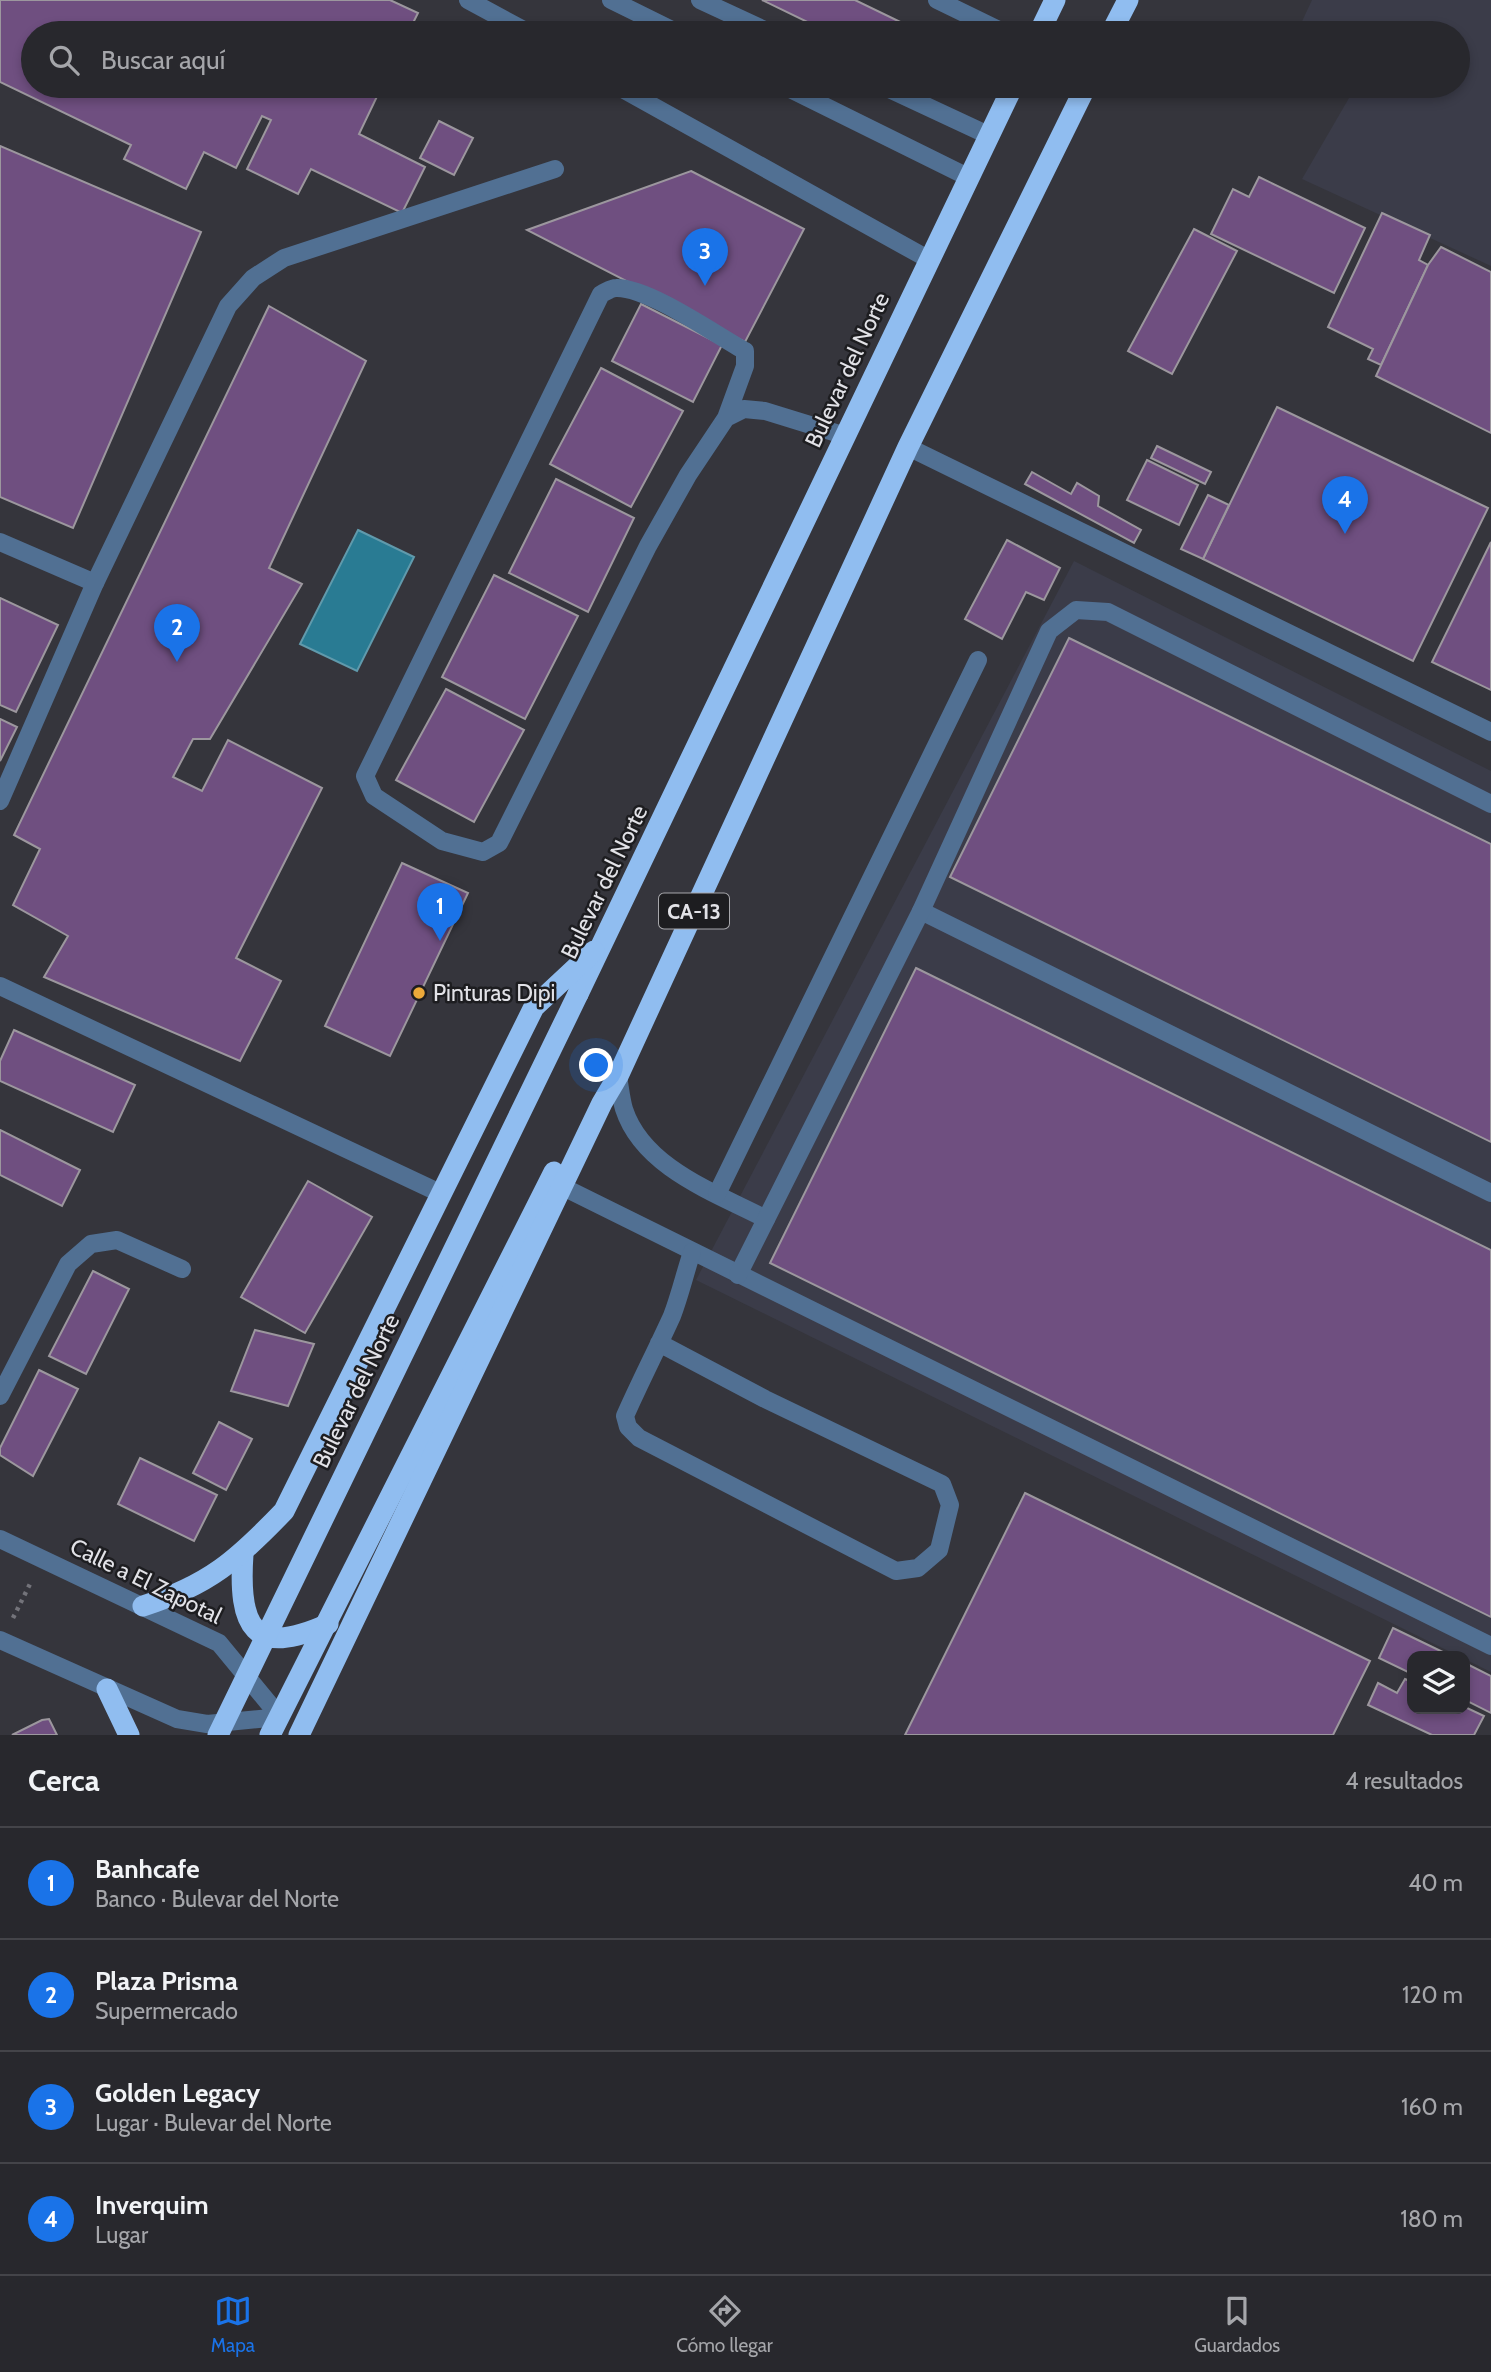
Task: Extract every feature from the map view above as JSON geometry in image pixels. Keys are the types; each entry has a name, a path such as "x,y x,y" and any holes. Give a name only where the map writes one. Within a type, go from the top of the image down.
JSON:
{"highway":[{"path":"1045,21 1055,0"},
{"path":"1117,21 1128,0"},
{"name":"Bulevar del Norte","path":"218,1735 606,939 928,258 1007,98"},
{"name":"CA-13","path":"299,1735 602,1103 618,1076 908,447 1080,98"},
{"path":"143,1606 178,1594 206,1580 243,1554 284,1511 534,1007 606,939"},
{"path":"275,1726 579,1121 602,1103"},
{"path":"243,1554 241,1585 244,1608 251,1625 265,1636 281,1640 299,1637 328,1624"},
{"path":"107,1689 129,1735"}],"street":[{"path":"468,0 507,21"},
{"path":"611,0 654,21"},
{"path":"700,0 745,21"},
{"path":"937,0 980,21"},
{"path":"639,98 928,258"},
{"path":"807,98 968,177"},
{"path":"909,98 988,135"},
{"path":"0,801 95,583 228,306 253,278 284,258 555,169"},
{"path":"726,418 745,366 745,351 657,301 632,290 614,288 601,294 365,776 374,796 442,841 460,848 483,852 499,843 648,546 688,475 726,418 744,409 765,411 846,436"},
{"path":"908,447 1491,732"},
{"path":"0,542 95,583"},
{"path":"738,1275 921,911 1049,631 1076,610 1108,612 1491,804"},
{"path":"717,1194 978,660"},
{"path":"921,911 1491,1192"},
{"path":"0,986 442,1194"},
{"path":"618,1076 624,1109 653,1154 690,1180 766,1219"},
{"path":"563,1187 1491,1646"},
{"path":"0,1396 68,1264 91,1244 117,1240 182,1269"},
{"path":"659,1343 765,1399 942,1483 950,1505 939,1550 918,1568 896,1571 639,1438 628,1427 625,1416 659,1343 673,1314 692,1252"},
{"name":"Calle a El Zapotal","path":"0,1539 219,1643 275,1726"},
{"path":"0,1642 177,1719 207,1724 275,1726"}],"path":[{"path":"0,1642 43,1559"}],"shaded area":[{"path":"1312,0 1491,0 1491,266 1302,179 1349,98 1470,98 1470,21 1302,21"},
{"path":"1074,561 1491,771 1491,1672 1470,1662 1470,1651 1448,1651 696,1280"}],"water":[{"path":"358,530 414,557 357,671 300,644"}],"building":[{"path":"0,0 390,0 418,13 414,21 21,21 21,92 0,82"},
{"path":"762,0 855,0 898,21 805,21"},
{"path":"33,98 376,98 359,134 425,167 402,213 311,169 298,194 247,169 271,120 262,116 236,168 204,152 186,189 124,159 131,145"},
{"path":"439,121 473,138 454,175 420,158"},
{"path":"0,146 201,232 73,528 0,497"},
{"path":"691,171 804,229 745,342 527,230"},
{"path":"1259,177 1365,228 1334,293 1211,234 1233,189 1249,197"},
{"path":"1382,213 1430,235 1419,260 1428,265 1381,365 1368,359 1373,349 1328,327"},
{"path":"1194,229 1237,251 1172,374 1128,351"},
{"path":"1441,247 1491,272 1491,433 1376,376 1428,265"},
{"path":"641,304 722,345 693,402 612,361"},
{"path":"269,306 366,361 269,568 302,584 210,739 193,739 173,777 202,791 228,740 322,788 236,958 281,981 240,1061 44,977 68,936 13,905 40,849 14,835"},
{"path":"601,368 683,411 631,507 550,464"},
{"path":"1277,407 1488,508 1413,661 1203,559"},
{"path":"1157,446 1211,472 1205,484 1151,458"},
{"path":"1147,460 1198,485 1179,525 1127,500"},
{"path":"1032,472 1071,494 1077,483 1099,496 1098,506 1141,530 1134,543 1025,484"},
{"path":"556,479 634,518 588,612 509,573"},
{"path":"1208,495 1229,505 1203,559 1181,549"},
{"path":"1007,540 1060,568 1044,600 1026,592 1002,639 965,619"},
{"path":"1491,542 1491,690 1432,662"},
{"path":"494,575 578,616 525,719 442,677"},
{"path":"0,598 58,625 16,712 0,705"},
{"path":"1069,638 1491,844 1491,1142 950,877"},
{"path":"446,689 524,730 474,822 396,780"},
{"path":"0,719 17,727 0,761"},
{"path":"402,863 468,893 390,1056 325,1026"},
{"path":"916,968 1491,1250 1491,1617 770,1263"},
{"path":"14,1030 135,1085 113,1132 0,1081 0,1061"},
{"path":"0,1130 80,1170 62,1206 0,1175"},
{"path":"308,1181 372,1217 305,1333 241,1297"},
{"path":"93,1271 129,1289 86,1374 49,1356"},
{"path":"255,1330 314,1344 288,1406 231,1391"},
{"path":"39,1370 78,1389 33,1476 0,1455 0,1448"},
{"path":"219,1422 252,1439 226,1490 193,1473"},
{"path":"140,1458 217,1495 194,1541 118,1504"},
{"path":"1025,1493 1370,1661 1333,1735 905,1735"},
{"path":"1393,1628 1441,1651 1407,1651 1407,1672 1379,1658"},
{"path":"1470,1666 1491,1676 1491,1713 1470,1702"},
{"path":"1405,1679 1407,1680 1407,1714 1470,1714 1470,1709 1484,1716 1474,1735 1432,1735 1368,1705 1378,1683 1397,1693"},
{"path":"49,1719 57,1735 12,1735 42,1720"}],"place":[{"name":"Golden Legacy","path":"705,286"},
{"name":"Inverquim","path":"1345,534"},
{"name":"Plaza Prisma","path":"177,662"},
{"name":"Banhcafe","path":"440,941"},
{"name":"Pinturas Dipi","path":"419,993"}]}
